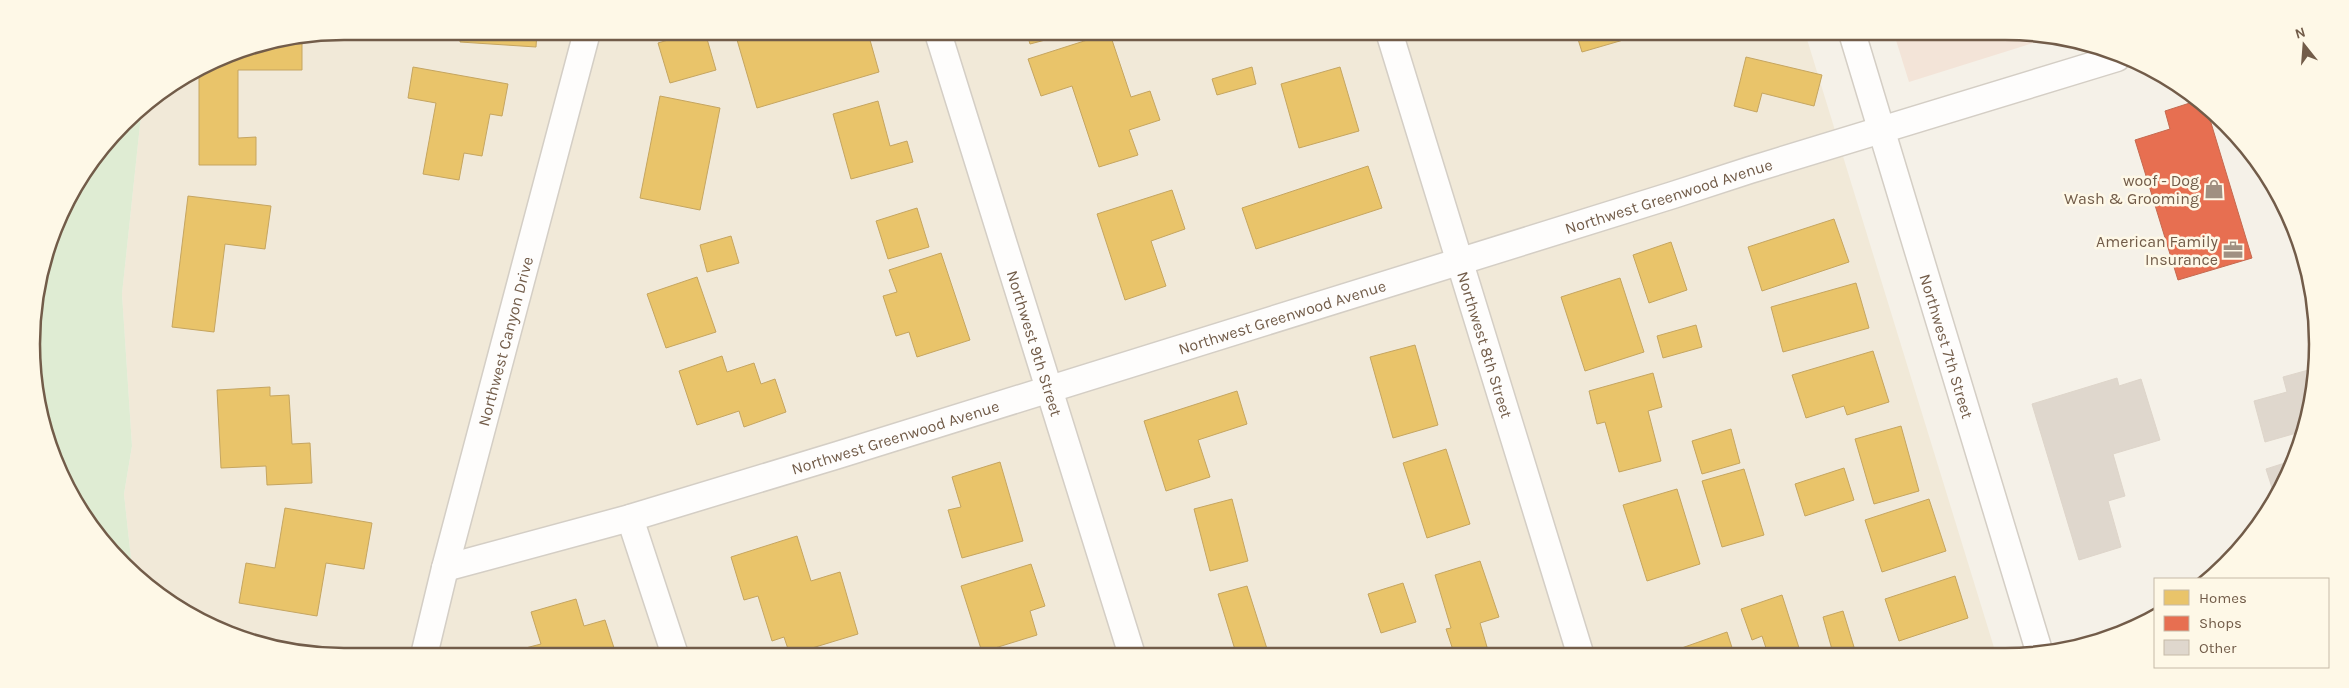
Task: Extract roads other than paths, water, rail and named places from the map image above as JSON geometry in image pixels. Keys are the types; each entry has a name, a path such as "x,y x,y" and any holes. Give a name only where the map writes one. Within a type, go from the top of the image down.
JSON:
{"street":[{"name":"Northwest Canyon Drive","path":"426,648 445,568 586,40"},
{"name":"Northwest 9th Street","path":"940,40 1130,648"},
{"name":"Northwest 8th Street","path":"1392,40 1578,648"},
{"name":"Northwest 7th Street","path":"1854,40 2037,646"},
{"name":"Northwest Greenwood Avenue","path":"445,568 630,518 2112,60"},
{"path":"630,518 673,648"}],"place":[{"name":"woof - Dog Wash & Grooming","path":"2214,189"},
{"name":"American Family Insurance","path":"2233,250"}]}
